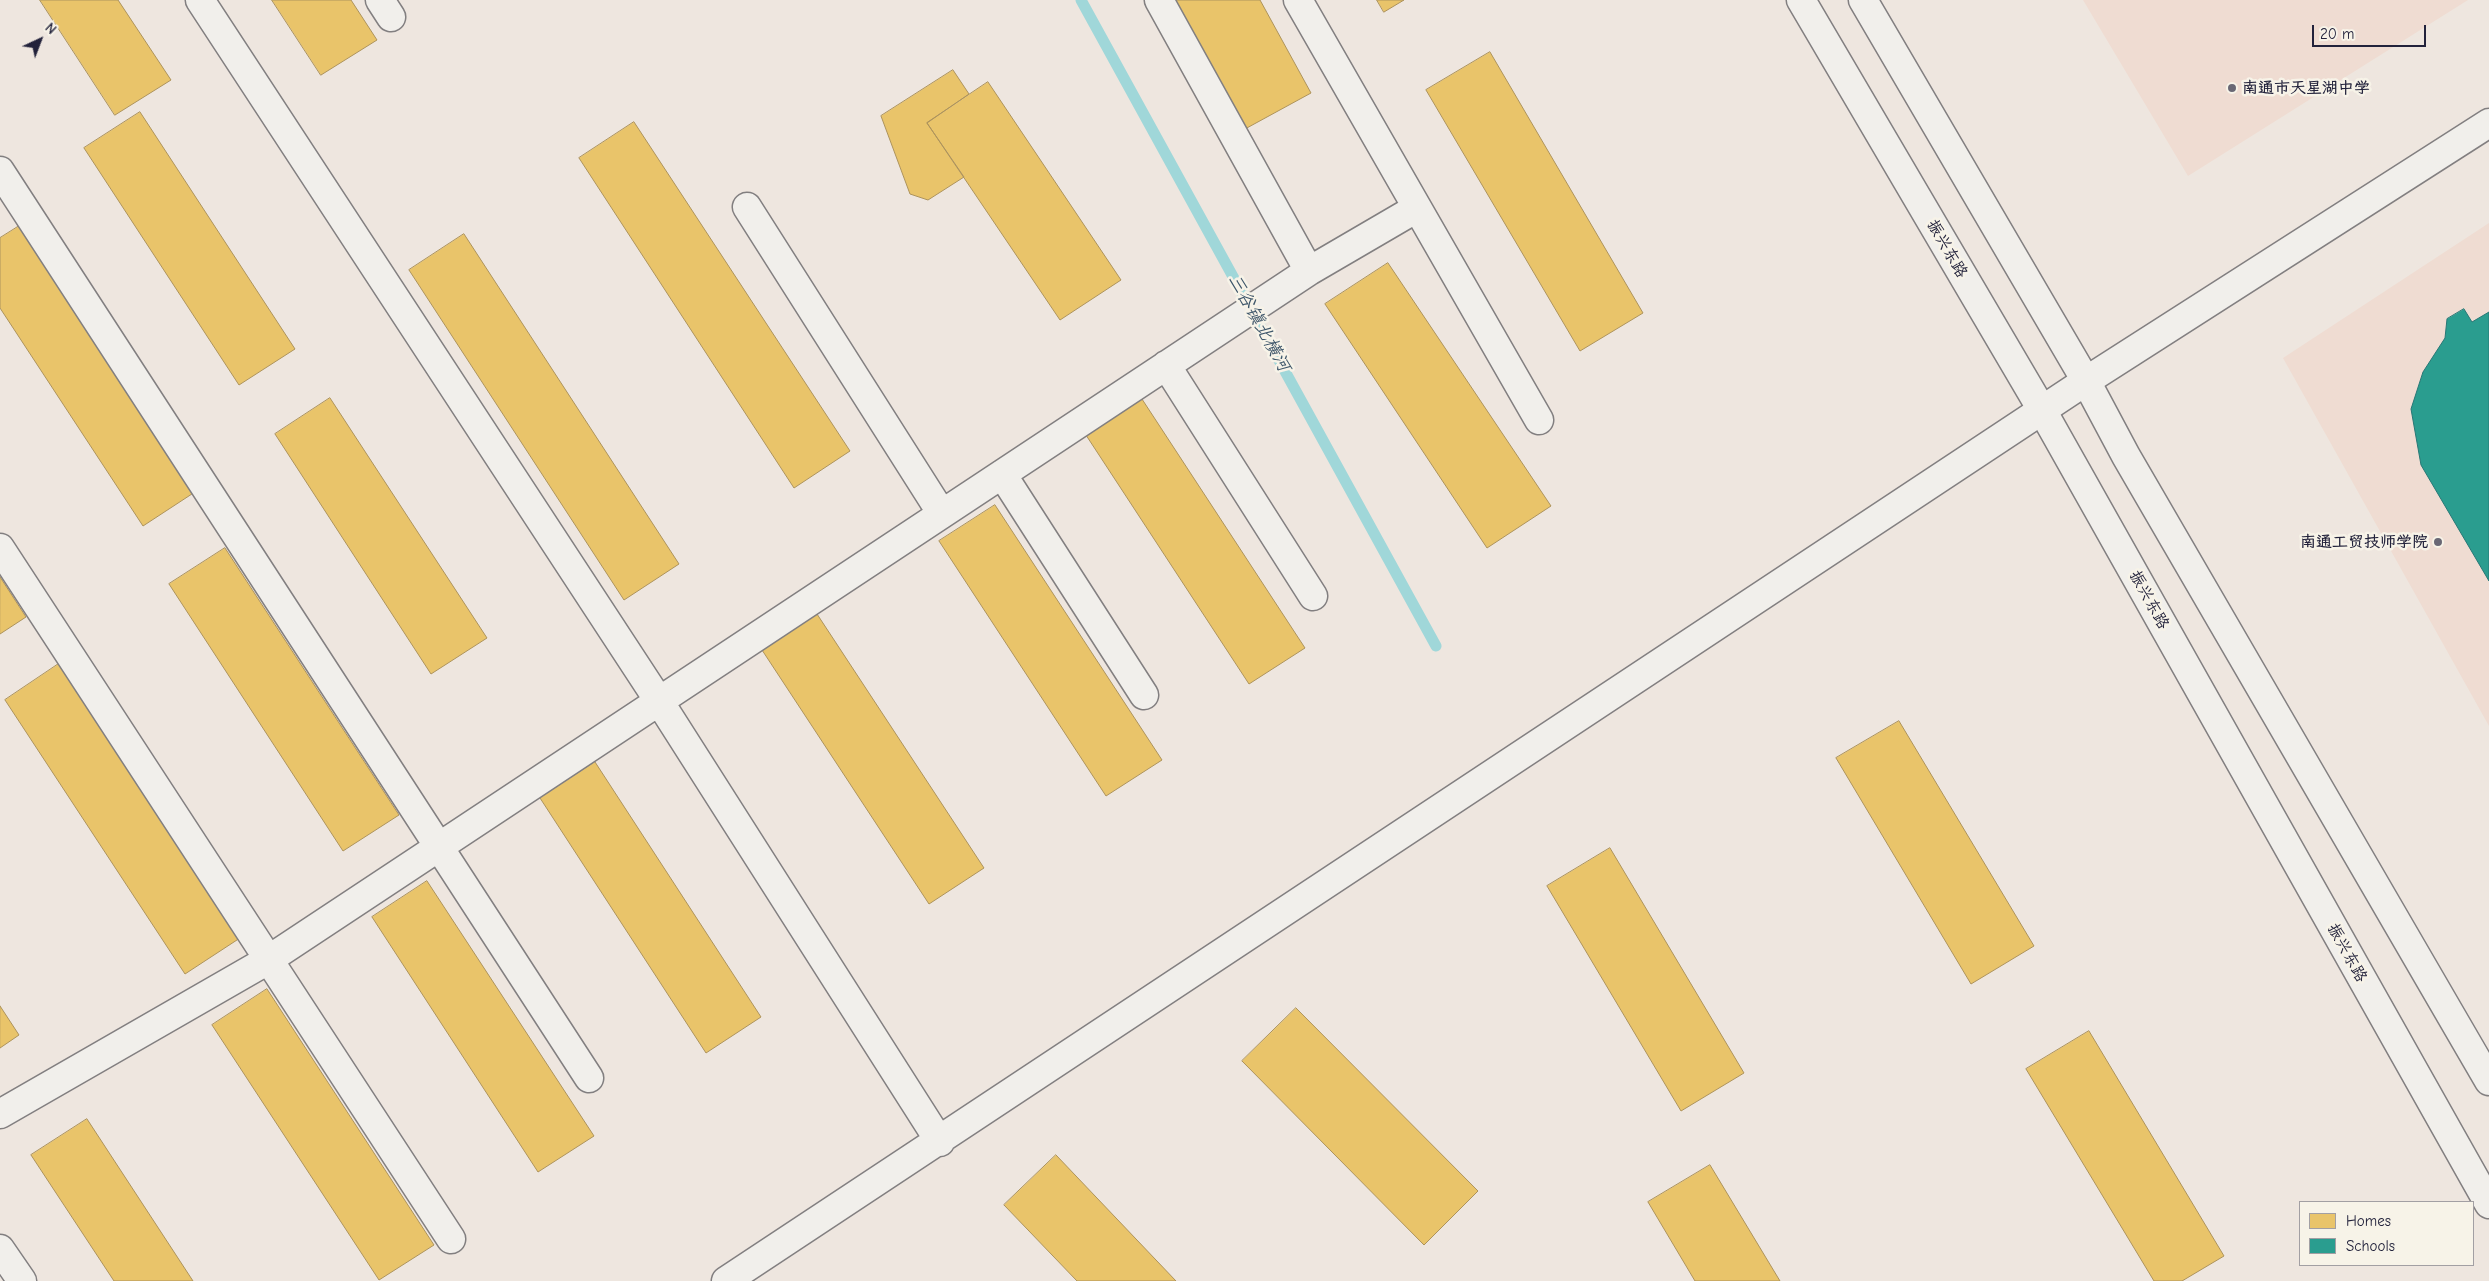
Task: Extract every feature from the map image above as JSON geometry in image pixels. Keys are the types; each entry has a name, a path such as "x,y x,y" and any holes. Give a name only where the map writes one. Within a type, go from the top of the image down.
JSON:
{"street":[{"path":"200,0 659,701 940,1142"},
{"path":"1159,0 1309,271"},
{"path":"1298,0 1539,420"},
{"name":"振兴东路","path":"1801,0 2042,410 2489,1204"},
{"path":"1863,0 2086,381 2126,456 2489,1081"},
{"path":"726,1281 940,1142 2086,381 2489,122"},
{"path":"0,171 588,1078"},
{"path":"747,207 942,514"},
{"path":"0,1114 268,960 1240,316 1309,271 1417,208"},
{"path":"1166,365 1313,596"},
{"path":"1002,474 1144,695"},
{"path":"0,548 451,1238"},
{"path":"0,1249 22,1281"}],"shaded area":[{"name":"南通市天星湖中学","path":"2083,0 2468,0 2188,176"},
{"name":"南通工贸技师学院","path":"2489,223 2489,726 2283,358"}],"building: Homes":[{"path":"40,0 118,0 171,80 115,115"},
{"path":"272,0 351,0 377,40 321,75"},
{"path":"1173,0 1260,0 1311,93 1245,129"},
{"path":"1377,0 1404,0 1384,12"},
{"path":"1490,52 1643,313 1580,351 1426,90"},
{"path":"953,70 969,94 927,123 964,177 928,200 910,194 881,116"},
{"path":"988,82 1121,280 1060,320 927,123"},
{"path":"140,112 295,349 239,385 84,148"},
{"path":"634,122 850,451 794,488 579,158"},
{"path":"24,223 198,490 143,526 0,308 0,238"},
{"path":"464,234 679,564 624,600 409,270"},
{"path":"1388,263 1551,506 1487,548 1325,304"},
{"path":"1138,393 1305,648 1249,684 1082,429"},
{"path":"330,398 487,638 431,674 275,434"},
{"path":"995,505 1162,760 1106,796 939,541"},
{"path":"225,548 399,815 343,851 169,584"},
{"path":"0,577 26,617 0,634"},
{"path":"817,614 984,868 929,904 762,650"},
{"path":"60,663 240,938 185,974 5,700"},
{"path":"1899,721 2034,946 1971,984 1836,758"},
{"path":"595,762 761,1017 706,1053 540,798"},
{"path":"1610,848 1744,1073 1681,1111 1547,886"},
{"path":"427,881 594,1136 538,1172 372,917"},
{"path":"267,989 434,1245 379,1280 212,1025"},
{"path":"0,1006 19,1035 0,1048"},
{"path":"1296,1008 1478,1191 1424,1245 1242,1061"},
{"path":"2089,1031 2224,1256 2182,1281 2154,1281 2026,1069"},
{"path":"87,1119 193,1281 114,1281 31,1155"},
{"path":"1056,1155 1176,1281 1077,1281 1004,1205"},
{"path":"1710,1165 1780,1281 1695,1281 1648,1202"}],"building: Schools":[{"path":"2464,309 2472,322 2489,312 2489,581 2421,465 2411,409 2423,372 2445,338 2447,319"}],"waterway":[{"name":"三谷镇北横河","path":"1081,0 1436,646"}],"place":[{"name":"南通市天星湖中学","path":"2232,88"},
{"name":"南通工贸技师学院","path":"2438,542"}]}
